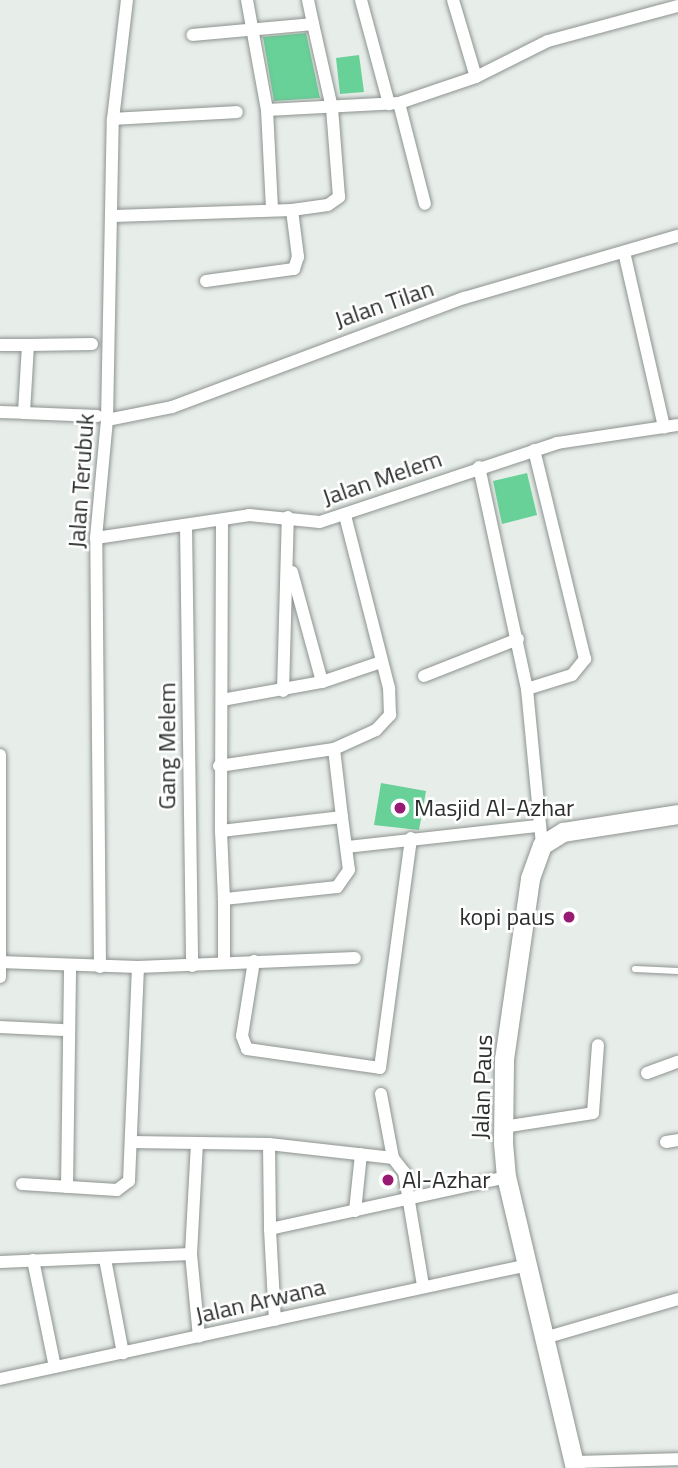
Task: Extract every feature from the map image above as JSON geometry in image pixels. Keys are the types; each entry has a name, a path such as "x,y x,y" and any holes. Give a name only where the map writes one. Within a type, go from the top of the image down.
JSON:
{"main road":[{"path":"540,835 576,827 678,814"},
{"name":"Jalan Paus","path":"540,835 532,870 504,1059 503,1127 506,1177 574,1465"}],"street":[{"name":"Jalan Terubuk","path":"100,967 96,538 114,216 113,119 127,0"},
{"path":"247,0 267,110 272,211"},
{"path":"114,216 292,210 328,205 339,197 332,108 308,0"},
{"path":"361,0 425,204"},
{"path":"453,0 475,77"},
{"path":"267,110 394,103 475,77 548,41 678,6"},
{"path":"192,36 313,24"},
{"path":"113,119 237,113"},
{"path":"206,281 294,269 298,257 292,210"},
{"name":"Jalan Tilan","path":"0,412 102,418 172,407 452,303 678,236"},
{"path":"624,252 664,428"},
{"path":"0,345 92,344"},
{"path":"24,412 28,345"},
{"name":"Jalan Melem","path":"96,538 222,520 288,517 310,522 345,516 534,450 678,425"},
{"path":"527,689 572,675 584,659 534,450"},
{"path":"347,847 411,838 540,835 527,689 479,467"},
{"path":"219,766 334,749 376,730 390,715 381,662 345,516"},
{"path":"283,691 289,561 288,517"},
{"path":"222,520 222,700 219,766 224,962"},
{"name":"Gang Melem","path":"186,526 192,966"},
{"path":"289,561 322,682"},
{"path":"424,676 518,639"},
{"path":"222,700 322,682 381,662"},
{"path":"224,899 342,886 349,874 334,749"},
{"path":"0,755 0,977"},
{"path":"221,831 342,817"},
{"path":"254,961 243,1036 248,1051 380,1069 411,838"},
{"path":"0,962 138,967 355,958"},
{"path":"67,1187 70,966"},
{"path":"22,1184 67,1187 125,1186 131,1142 138,967"},
{"path":"0,1027 62,1030"},
{"path":"503,1127 593,1113 598,1045"},
{"path":"647,1073 678,1062"},
{"path":"381,1094 393,1158 404,1172 406,1199 423,1286"},
{"path":"131,1142 269,1144 393,1158"},
{"path":"197,1143 191,1254 199,1337"},
{"path":"269,1144 275,1320"},
{"path":"355,1211 361,1154"},
{"path":"270,1229 506,1177"},
{"path":"0,1262 191,1254"},
{"path":"105,1259 123,1353"},
{"path":"33,1260 55,1367"},
{"name":"Jalan Arwana","path":"0,1379 528,1265"},
{"path":"544,1338 678,1299"},
{"path":"574,1465 678,1459"}],"lane":[{"path":"635,969 678,971"}],"building":[{"path":"306,33 320,98 274,101 263,37"},
{"path":"359,55 364,92 340,94 336,58"},
{"path":"527,473 537,515 502,524 493,481"},
{"name":"Masjid Al-Azhar","path":"381,783 426,791 419,830 374,825"}],"place":[{"name":"Masjid Al-Azhar","path":"400,808"},
{"name":"kopi paus","path":"569,917"},
{"name":"Al-Azhar","path":"388,1180"}]}
